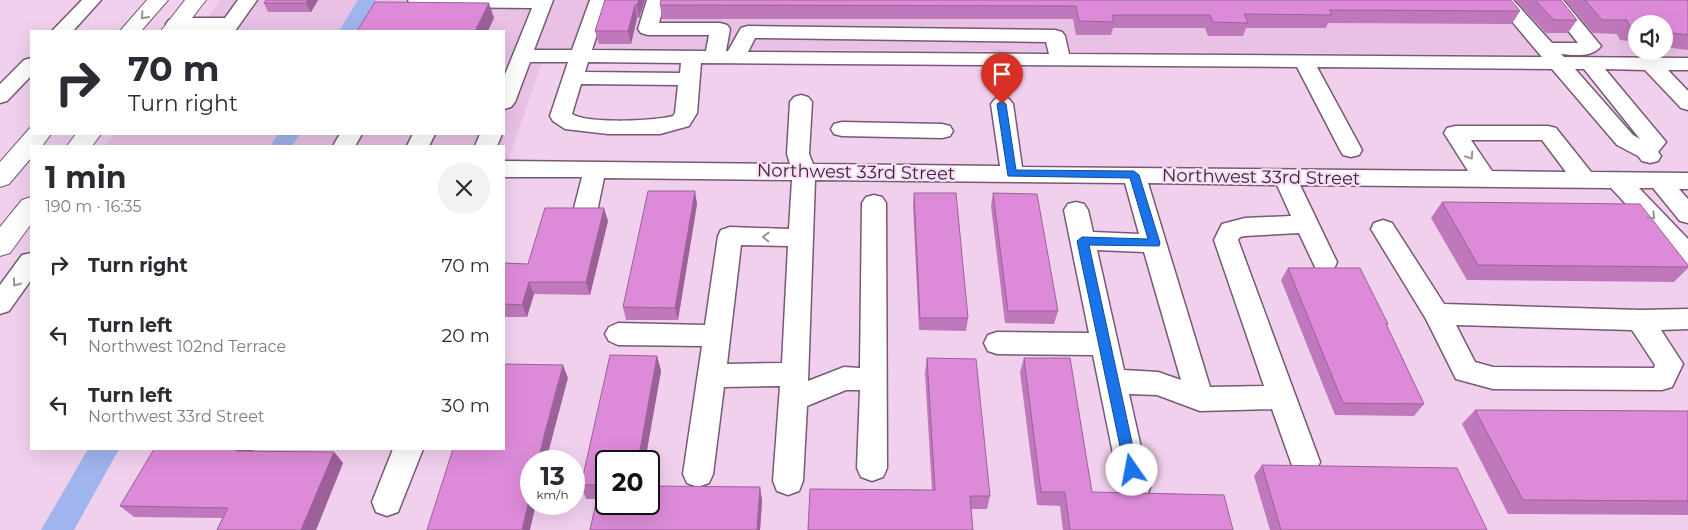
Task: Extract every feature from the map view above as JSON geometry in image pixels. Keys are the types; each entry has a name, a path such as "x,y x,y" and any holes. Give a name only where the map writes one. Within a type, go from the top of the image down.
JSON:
{"main road":[{"path":"131,30 158,0"},
{"path":"174,28 196,0"},
{"path":"0,178 38,135"},
{"path":"80,145 88,135"},
{"path":"0,246 29,213"}],"street":[{"path":"63,30 92,0"},
{"path":"174,28 228,28 248,0"},
{"path":"418,0 544,1 514,65 505,98"},
{"path":"599,0 561,116 573,124 616,127 660,127 681,121 686,113 692,57"},
{"path":"656,0 648,30 720,29 725,57"},
{"path":"1504,0 1625,140 1646,151 1673,181 1688,215"},
{"path":"514,65 581,56 1304,62 1551,56 1591,46 1553,0"},
{"path":"1551,56 1590,64 1688,64"},
{"path":"1304,62 1351,150"},
{"path":"1590,64 1655,142 1646,151"},
{"path":"1651,64 1688,103"},
{"path":"2,92 30,65"},
{"path":"573,78 689,79"},
{"path":"788,481 804,171 798,154 801,102"},
{"path":"1002,104 1012,174"},
{"path":"842,129 942,131"},
{"path":"901,130 903,172"},
{"path":"1486,180 1455,133 1548,133 1585,180"},
{"name":"Northwest 33rd Street","path":"505,169 1673,181"},
{"path":"585,212 596,170"},
{"path":"1134,175 1200,399"},
{"path":"1285,178 1325,262"},
{"path":"1618,181 1688,255"},
{"path":"872,468 874,203"},
{"path":"1076,210 1135,488"},
{"path":"1306,462 1226,240 1231,230 1244,227 1307,224"},
{"path":"1383,229 1437,314 1466,371 1492,378 1662,379 1669,364 1640,320"},
{"path":"698,474 730,236 801,238"},
{"path":"1082,241 1155,243"},
{"path":"0,304 30,263"},
{"path":"1437,314 1640,320 1688,319"},
{"path":"618,334 718,336"},
{"path":"997,343 1105,344"},
{"path":"712,376 794,386 844,378 874,380"},
{"path":"1112,381 1158,384 1200,399 1282,397"},
{"path":"388,502 408,450"}],"shaded area":[{"path":"221,0 1688,0 1688,56 1673,56 1673,15 1628,15 1628,56 547,48 505,169 505,145 106,145 114,135 505,135 505,30 198,30"}],"building":[{"path":"266,0 308,0 306,3 264,3"},
{"path":"605,0 639,0 637,5 635,5 628,31 595,31"},
{"path":"661,0 1511,0 1520,11 1329,10 1332,15 1244,14 1248,23 1213,22 1210,15 1112,15 1114,22 1079,21 1076,6 660,5"},
{"path":"1535,0 1561,0 1577,20 1554,20"},
{"path":"1585,0 1688,0 1688,35 1673,33 1673,15 1628,15 1628,22 1627,20 1602,20"},
{"path":"375,2 489,3 476,30 358,30"},
{"path":"648,191 695,191 675,308 623,307"},
{"path":"914,193 956,193 968,318 920,318"},
{"path":"993,193 1037,194 1058,311 1008,311"},
{"path":"1442,202 1640,204 1688,267 1478,265"},
{"path":"545,208 604,208 586,282 529,282 522,305 505,304 505,263 528,264"},
{"path":"1288,268 1360,268 1424,404 1343,403"},
{"path":"610,355 657,356 640,450 595,450 595,485 585,485 585,467"},
{"path":"927,358 976,359 990,496 970,496 973,530 808,530 810,489 935,490"},
{"path":"1024,358 1070,358 1092,492 1224,495 1233,530 1070,530 1065,492 1041,492"},
{"path":"505,364 563,365 541,450 520,450 520,515 525,515 522,530 427,530 453,450 505,450"},
{"path":"1475,410 1688,411 1688,501 1523,500"},
{"path":"153,450 334,452 301,530 217,530 228,508 120,506"},
{"path":"1262,465 1457,468 1487,530 1281,530"},
{"path":"660,486 760,487 757,530 590,530 595,508 595,515 660,515"}],"waterway":[{"path":"350,30 367,0"},
{"path":"282,145 288,135"},
{"path":"57,530 103,450"}],"route":[{"path":"1002,104 1012,174 1134,175 1155,243 1082,241 1132,470"}]}
